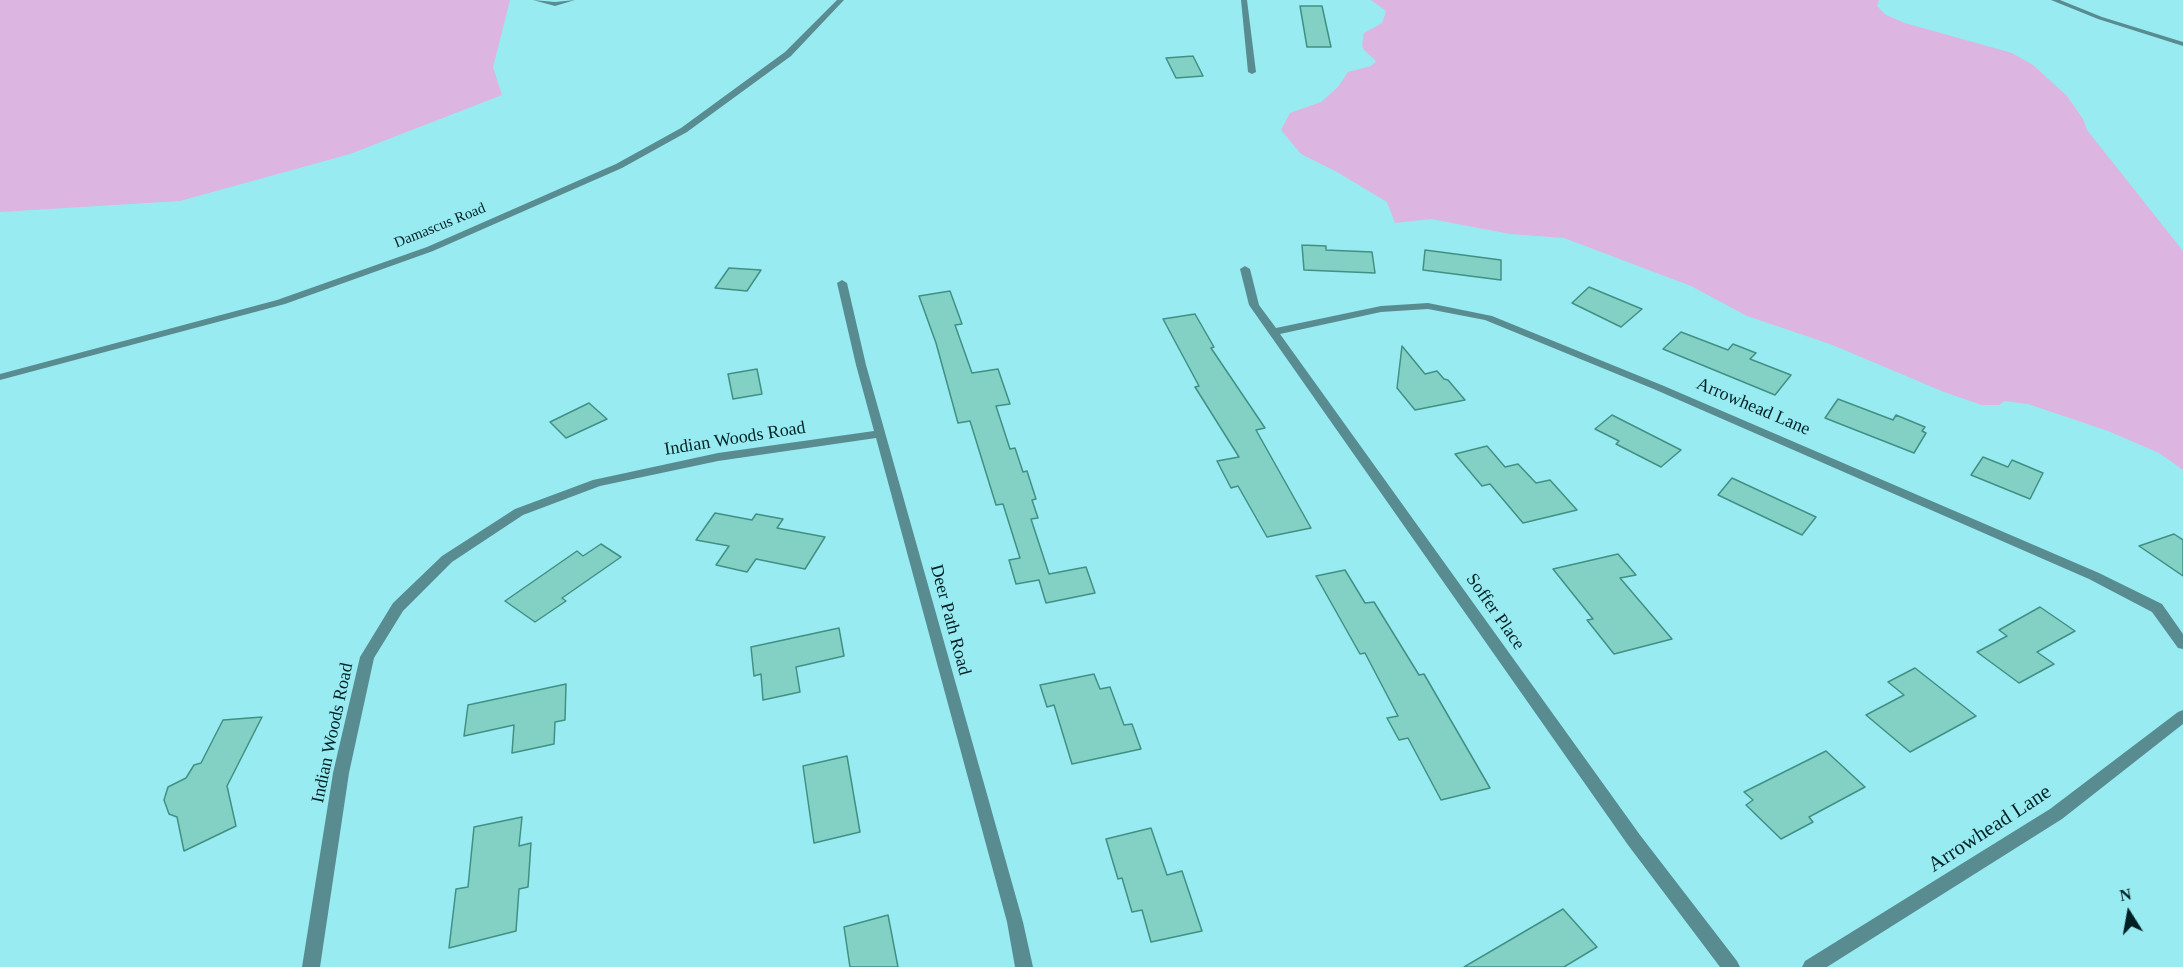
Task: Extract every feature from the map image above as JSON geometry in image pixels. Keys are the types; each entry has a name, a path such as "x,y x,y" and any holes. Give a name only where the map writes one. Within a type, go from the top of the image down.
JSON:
{"street":[{"path":"536,0 555,4 572,0"},
{"name":"Damascus Road","path":"0,377 280,302 430,249 619,166 684,130 788,54 841,0"},
{"path":"1244,0 1252,72"},
{"path":"2054,0 2100,18 2183,44"},
{"name":"Soffer Place","path":"1245,269 1254,305 1634,840 1731,967"},
{"name":"Deer Path Road","path":"842,283 880,434 1015,922 1024,967"},
{"name":"Arrowhead Lane","path":"1274,332 1381,309 1428,306 1488,318 1660,388 2094,576 2157,608 2183,644"},
{"name":"Indian Woods Road","path":"311,967 341,773 367,657 398,607 447,558 519,512 597,483 718,457 880,434"},
{"name":"Arrowhead Lane","path":"1811,967 2056,814 2183,716"}],"shaded area":[{"path":"0,0 510,0 493,67 502,95 350,154 180,201 0,212"},
{"path":"1371,0 1879,0 1877,6 1886,15 1905,23 2012,53 2033,65 2067,96 2083,119 2087,130 2183,251 2183,470 2159,453 2108,431 2028,404 2004,401 1999,405 1982,405 1944,392 1830,344 1747,316 1691,286 1564,238 1510,234 1431,219 1395,223 1387,202 1337,172 1301,154 1281,130 1290,113 1321,102 1338,87 1348,72 1371,66 1376,61 1364,50 1362,45 1364,33 1382,23 1386,11"}],"building":[{"path":"1300,6 1322,6 1331,47 1307,47"},
{"path":"1193,56 1203,76 1176,78 1166,58"},
{"path":"1302,245 1326,246 1326,250 1372,252 1375,273 1304,270"},
{"path":"1425,250 1501,260 1501,280 1423,270"},
{"path":"729,268 761,270 747,291 715,288"},
{"path":"1589,287 1642,309 1621,327 1572,303"},
{"path":"950,291 962,324 955,325 972,373 998,369 1010,404 996,406 1010,449 1015,448 1023,472 1027,471 1036,499 1032,500 1038,518 1031,519 1049,574 1086,567 1095,593 1046,603 1039,580 1016,584 1009,560 1020,558 1003,504 996,505 970,421 958,423 936,343 919,296"},
{"path":"1195,314 1214,347 1211,348 1265,428 1256,430 1311,528 1267,537 1238,486 1231,488 1217,461 1239,457 1195,387 1199,386 1163,319"},
{"path":"1681,332 1728,350 1733,344 1756,353 1750,359 1791,375 1775,395 1663,349"},
{"path":"1402,346 1425,374 1437,371 1465,400 1415,410 1397,388"},
{"path":"757,369 762,394 733,399 728,374"},
{"path":"1838,399 1893,420 1896,415 1925,427 1922,431 1926,433 1914,453 1825,418"},
{"path":"589,403 607,419 566,438 550,422"},
{"path":"1612,415 1681,450 1661,467 1616,444 1619,441 1595,429"},
{"path":"1487,446 1505,467 1518,464 1536,483 1550,480 1577,510 1523,523 1490,484 1482,486 1455,454"},
{"path":"1983,457 2008,467 2012,460 2043,473 2030,499 1971,475"},
{"path":"1732,478 1816,517 1802,535 1718,495"},
{"path":"715,513 752,520 756,514 783,519 777,528 825,537 805,569 756,559 747,572 716,565 729,546 696,540"},
{"path":"2174,534 2183,540 2183,576 2139,546"},
{"path":"601,544 621,557 562,598 566,601 535,622 505,601 577,551 583,556"},
{"path":"1618,554 1636,575 1620,578 1672,639 1614,654 1587,620 1593,619 1553,569"},
{"path":"1345,570 1365,603 1374,602 1419,675 1424,674 1490,788 1441,800 1408,738 1399,740 1387,718 1398,716 1365,653 1360,654 1316,576"},
{"path":"2040,607 2075,631 2037,652 2054,664 2019,683 1977,652 2007,636 1999,630"},
{"path":"839,628 844,656 796,667 800,692 763,700 761,674 754,676 751,647"},
{"path":"1915,668 1976,716 1910,752 1866,715 1904,695 1888,682"},
{"path":"1094,674 1100,689 1110,687 1124,725 1132,724 1141,749 1072,764 1054,705 1047,707 1040,685"},
{"path":"566,684 565,720 555,722 554,744 512,753 514,725 464,736 468,705"},
{"path":"262,717 227,786 236,826 184,851 177,817 169,814 164,800 168,787 186,778 194,765 201,763 223,720"},
{"path":"1826,751 1865,787 1809,817 1813,822 1781,839 1746,805 1753,800 1744,792"},
{"path":"847,756 860,832 814,843 803,766"},
{"path":"522,817 519,846 531,843 528,887 519,889 516,931 449,948 456,889 468,887 474,827"},
{"path":"1151,828 1167,875 1182,871 1202,931 1151,942 1142,910 1132,912 1122,878 1118,879 1106,839"},
{"path":"1563,909 1597,947 1564,967 1464,967"},
{"path":"888,915 898,967 850,967 844,927"}]}
